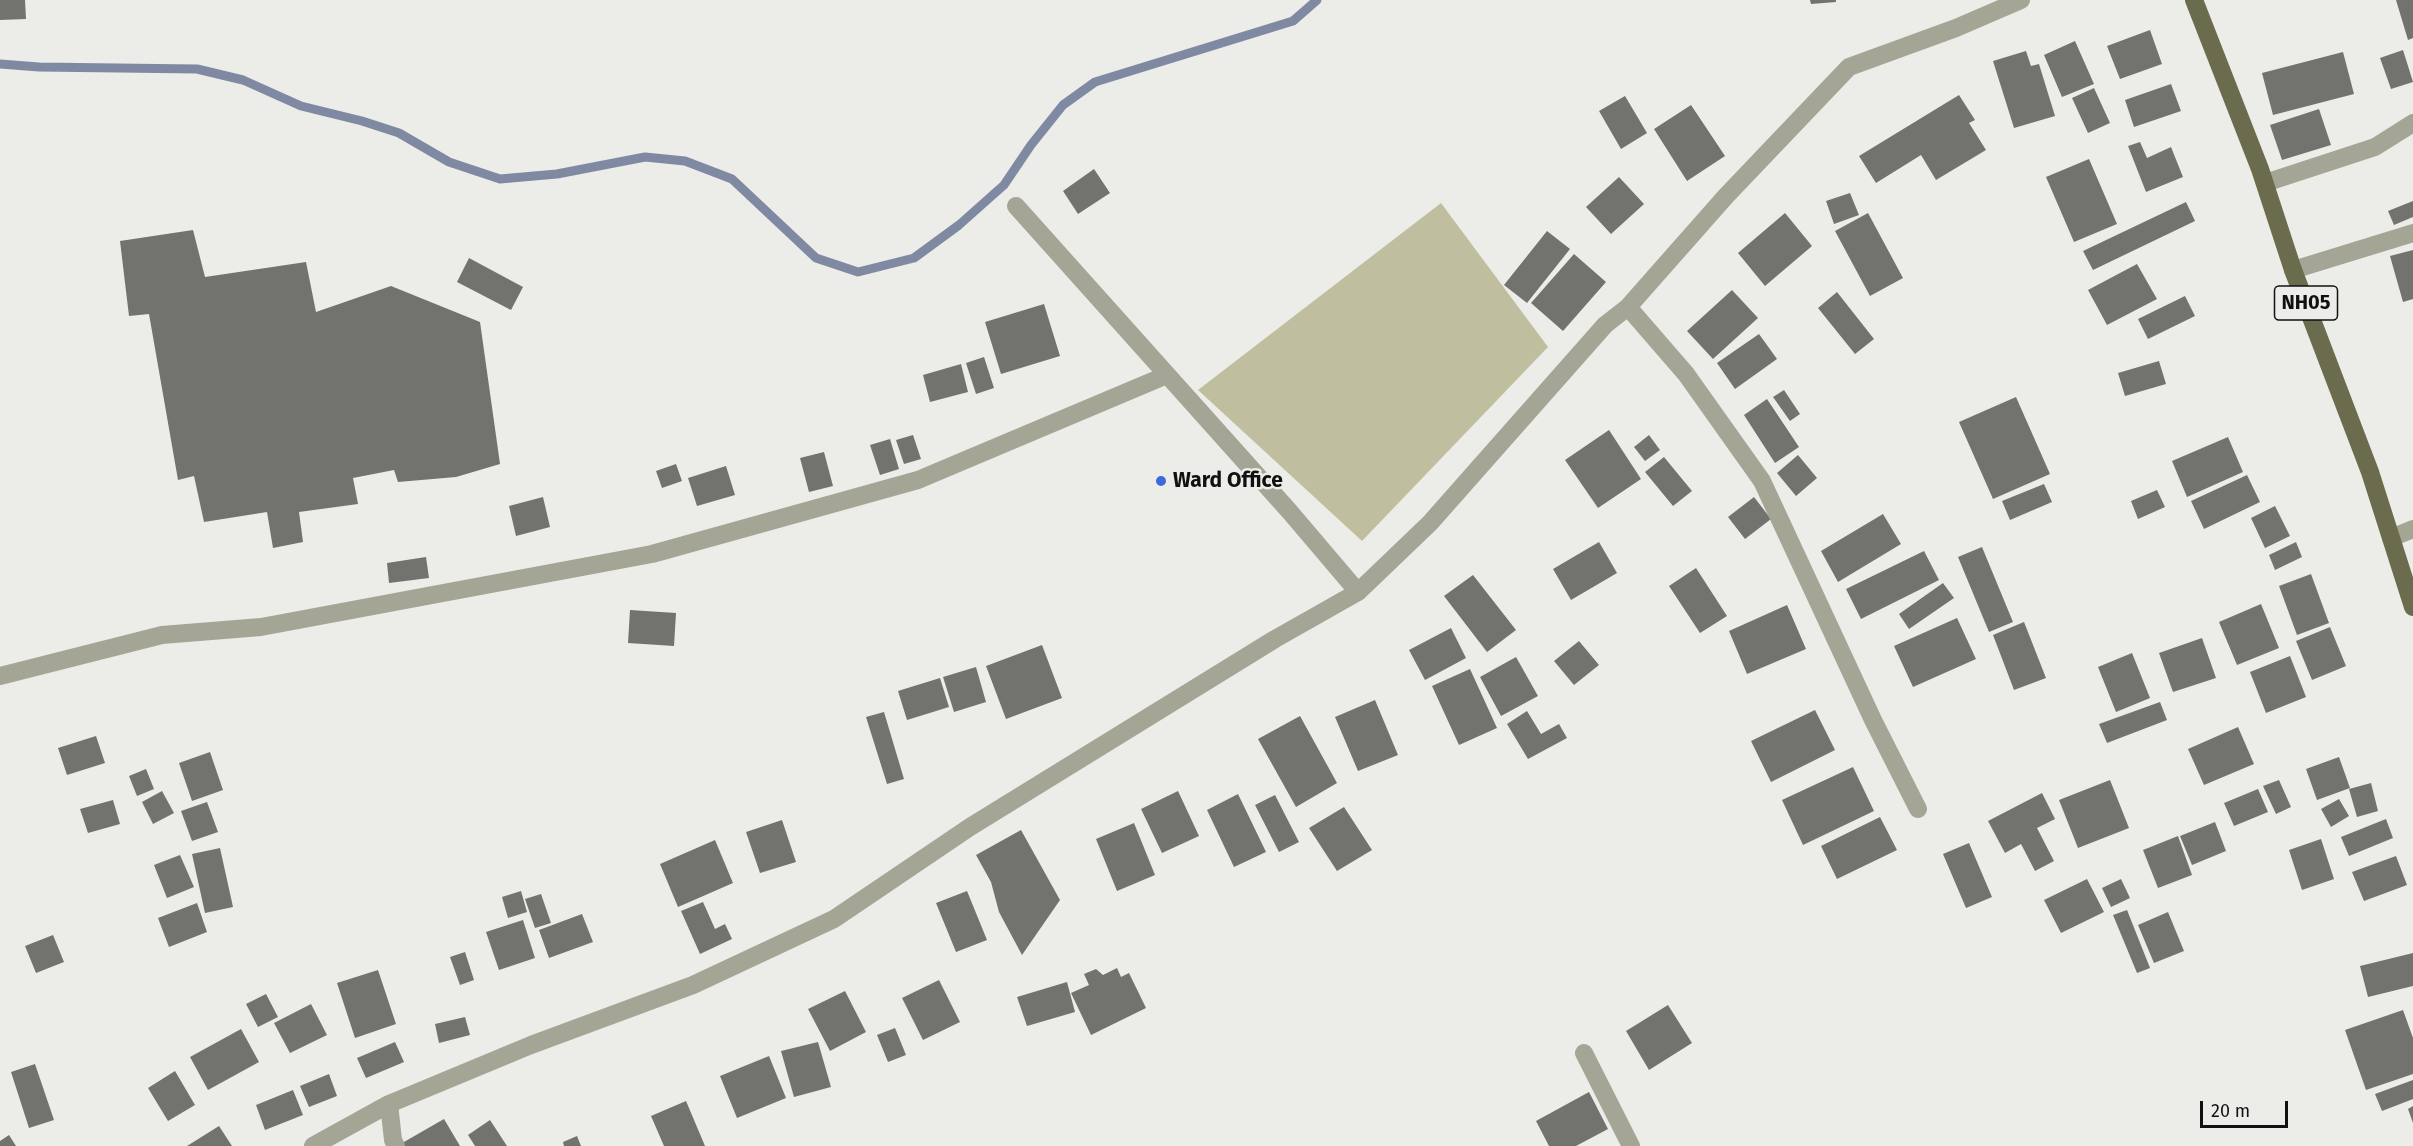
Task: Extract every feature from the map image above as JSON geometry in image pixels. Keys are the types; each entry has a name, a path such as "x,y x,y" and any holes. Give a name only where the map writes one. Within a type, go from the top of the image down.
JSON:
{"main road":[{"name":"NH05","path":"2196,0 2265,183 2293,270 2370,472 2413,607"}],"street":[{"path":"313,1146 389,1104 531,1045 693,985 834,919 970,827 1275,639 1358,592 1430,523 1605,325 1628,307 1726,196 1849,67 1956,28 2021,0"},
{"path":"2265,183 2375,147 2413,123"},
{"path":"1016,206 1290,512 1358,592"},
{"path":"2293,270 2413,233"},
{"path":"1628,307 1686,374 1762,481 1873,720 1918,809"},
{"path":"0,676 162,636 261,627 652,555 918,480 1167,375"},
{"path":"2391,538 2413,529"},
{"path":"1584,1053 1631,1146"},
{"path":"389,1104 393,1140 396,1146"}],"green space":[{"path":"1441,203 1548,347 1362,541 1198,390"}],"building":[{"path":"0,0 25,0 26,19 0,20"},
{"path":"1810,0 1836,0 1836,2 1811,4"},
{"path":"2396,0 2413,0 2413,38 2408,40"},
{"path":"2150,30 2162,64 2120,79 2107,46"},
{"path":"2075,41 2094,84 2062,97 2044,55"},
{"path":"2403,50 2413,82 2391,89 2380,58"},
{"path":"2026,51 2031,66 2039,64 2055,116 2014,128 1993,61"},
{"path":"2343,52 2354,94 2273,115 2262,73"},
{"path":"2171,84 2181,111 2134,127 2125,100"},
{"path":"2094,88 2110,123 2088,133 2072,98"},
{"path":"1959,95 1975,120 1969,123 1986,150 1936,180 1921,155 1876,183 1859,156"},
{"path":"1625,96 1647,133 1621,149 1599,111"},
{"path":"1691,105 1725,156 1687,181 1654,129"},
{"path":"2319,109 2331,145 2282,160 2270,125"},
{"path":"2140,142 2147,158 2171,147 2183,177 2146,192 2128,146"},
{"path":"2089,159 2117,224 2074,242 2046,177"},
{"path":"1094,169 1110,193 1078,214 1063,191"},
{"path":"1619,177 1644,204 1611,234 1586,207"},
{"path":"1850,193 1859,215 1834,224 1826,201"},
{"path":"2413,201 2413,217 2394,225 2388,211"},
{"path":"2186,202 2195,221 2093,270 2083,251"},
{"path":"1785,213 1812,246 1765,286 1738,253"},
{"path":"1868,213 1903,278 1870,296 1835,231"},
{"path":"193,230 205,277 306,262 316,312 391,286 480,322 500,464 456,477 398,482 394,470 353,478 358,504 299,512 303,542 273,548 267,512 204,522 194,476 178,480 149,314 129,316 120,241"},
{"path":"1547,231 1570,249 1527,303 1504,285"},
{"path":"2413,250 2413,299 2403,302 2390,256"},
{"path":"1574,254 1606,282 1563,331 1531,303"},
{"path":"469,258 523,287 511,310 457,282"},
{"path":"2137,264 2157,299 2107,325 2088,290"},
{"path":"1732,290 1758,318 1713,359 1687,331"},
{"path":"1837,292 1874,339 1855,354 1818,308"},
{"path":"2185,296 2195,316 2148,339 2138,319"},
{"path":"1044,304 1060,356 1001,374 985,322"},
{"path":"1759,334 1777,359 1735,389 1717,363"},
{"path":"984,357 994,388 976,394 966,363"},
{"path":"2159,361 2166,384 2125,396 2118,373"},
{"path":"961,364 968,392 930,402 923,375"},
{"path":"1784,390 1800,414 1790,421 1773,397"},
{"path":"2016,397 2050,474 1993,499 1959,422"},
{"path":"1767,399 1799,447 1775,463 1744,415"},
{"path":"1609,430 1641,479 1598,508 1565,460"},
{"path":"913,435 921,459 904,464 896,440"},
{"path":"1649,435 1660,450 1645,461 1634,447"},
{"path":"2228,437 2243,472 2187,497 2172,461"},
{"path":"890,439 899,469 880,475 870,445"},
{"path":"824,452 833,486 809,492 800,458"},
{"path":"1798,455 1817,478 1796,496 1777,473"},
{"path":"1664,457 1692,491 1673,506 1645,472"},
{"path":"676,464 682,481 662,488 656,471"},
{"path":"726,466 735,495 697,506 688,478"},
{"path":"2247,475 2260,502 2204,529 2191,501"},
{"path":"2044,484 2052,502 2010,520 2002,501"},
{"path":"2157,490 2165,507 2138,519 2131,501"},
{"path":"543,497 550,527 516,536 509,506"},
{"path":"1754,497 1771,519 1745,539 1728,517"},
{"path":"2275,506 2290,536 2265,548 2251,518"},
{"path":"1883,514 1901,544 1838,582 1821,551"},
{"path":"1599,542 1617,573 1571,600 1553,569"},
{"path":"2296,542 2302,557 2275,570 2269,555"},
{"path":"1982,547 2013,622 1989,632 1958,557"},
{"path":"1924,551 1939,580 1861,619 1846,589"},
{"path":"426,557 429,578 389,583 387,563"},
{"path":"1696,568 1727,616 1700,633 1669,586"},
{"path":"2311,574 2329,623 2297,635 2279,586"},
{"path":"1473,575 1516,630 1487,652 1444,596"},
{"path":"1943,583 1954,598 1909,629 1899,614"},
{"path":"2261,604 2279,648 2237,665 2219,622"},
{"path":"1787,605 1806,649 1747,674 1729,631"},
{"path":"630,610 676,613 674,646 628,643"},
{"path":"1957,618 1976,659 1913,687 1894,646"},
{"path":"2024,622 2046,678 2014,690 1993,635"},
{"path":"2330,627 2346,666 2312,680 2296,641"},
{"path":"1451,628 1466,658 1425,680 1409,650"},
{"path":"2202,638 2216,678 2173,692 2159,653"},
{"path":"1579,641 1599,665 1574,685 1554,661"},
{"path":"1042,645 1062,698 1006,719 986,666"},
{"path":"2132,653 2150,698 2116,712 2098,667"},
{"path":"2290,656 2306,697 2266,713 2250,672"},
{"path":"1516,657 1538,696 1501,716 1480,677"},
{"path":"976,667 986,702 954,712 943,677"},
{"path":"1470,669 1497,728 1459,745 1432,686"},
{"path":"940,678 949,707 907,720 898,691"},
{"path":"1375,700 1398,755 1358,771 1335,717"},
{"path":"2160,702 2167,720 2107,743 2099,724"},
{"path":"1815,710 1835,750 1771,782 1751,741"},
{"path":"1527,711 1541,734 1559,724 1567,738 1528,759 1507,724"},
{"path":"884,712 904,779 887,784 866,717"},
{"path":"1300,716 1337,783 1296,807 1258,739"},
{"path":"2238,727 2254,764 2204,785 2188,749"},
{"path":"96,736 105,763 67,775 58,748"},
{"path":"210,752 223,790 192,801 179,763"},
{"path":"2339,757 2350,788 2317,800 2306,769"},
{"path":"1853,767 1874,811 1803,845 1782,800"},
{"path":"146,769 154,789 137,796 129,776"},
{"path":"2110,780 2129,828 2078,848 2059,800"},
{"path":"2279,780 2291,807 2276,814 2263,786"},
{"path":"2371,783 2378,811 2357,817 2349,789"},
{"path":"2258,789 2268,812 2234,826 2224,803"},
{"path":"162,791 174,813 153,824 142,802"},
{"path":"1178,791 1199,836 1162,853 1141,809"},
{"path":"2042,793 2055,819 2037,828 2054,861 2035,871 2021,844 2005,853 1988,821"},
{"path":"1238,794 1266,852 1234,867 1207,810"},
{"path":"1275,795 1299,842 1279,852 1255,805"},
{"path":"2339,799 2349,816 2331,827 2321,809"},
{"path":"113,800 120,824 88,833 80,809"},
{"path":"207,802 218,832 192,841 181,811"},
{"path":"1344,807 1372,850 1337,871 1309,828"},
{"path":"1880,817 1897,850 1837,879 1821,846"},
{"path":"2386,819 2393,838 2349,856 2341,837"},
{"path":"782,820 796,862 760,873 746,832"},
{"path":"2215,822 2226,851 2192,865 2180,836"},
{"path":"1134,823 1155,875 1117,891 1096,839"},
{"path":"1021,830 1060,900 1022,955 999,912 991,882 976,855"},
{"path":"2178,836 2192,875 2158,888 2143,850"},
{"path":"2321,839 2334,879 2302,890 2289,850"},
{"path":"715,840 733,883 678,907 660,864"},
{"path":"1969,843 1992,897 1966,908 1943,854"},
{"path":"220,848 233,907 205,913 192,854"},
{"path":"180,855 194,887 167,898 154,865"},
{"path":"2396,856 2407,885 2364,901 2352,872"},
{"path":"2087,879 2104,912 2061,933 2044,900"},
{"path":"2121,879 2130,898 2111,907 2102,888"},
{"path":"521,891 527,912 508,918 502,897"},
{"path":"967,891 987,940 956,952 936,903"},
{"path":"541,894 551,923 535,928 525,899"},
{"path":"703,902 715,929 725,924 732,939 700,954 681,911"},
{"path":"197,903 207,932 169,947 158,918"},
{"path":"2127,910 2150,968 2137,973 2113,915"},
{"path":"2168,912 2184,951 2154,963 2138,925"},
{"path":"582,914 593,942 549,958 539,930"},
{"path":"523,920 535,958 499,970 486,932"},
{"path":"53,935 64,962 36,973 25,946"},
{"path":"465,952 474,980 460,985 450,957"},
{"path":"2413,953 2413,986 2368,997 2360,966"},
{"path":"1117,968 1121,977 1129,973 1146,1008 1091,1035 1071,993 1089,985 1084,974 1096,969 1103,975"},
{"path":"378,970 396,1024 355,1038 337,983"},
{"path":"939,980 960,1022 923,1040 902,998"},
{"path":"1067,982 1075,1012 1027,1026 1017,997"},
{"path":"845,991 866,1032 830,1051 808,1009"},
{"path":"266,994 278,1017 258,1027 246,1004"},
{"path":"311,1004 327,1035 290,1053 274,1023"},
{"path":"1668,1005 1692,1043 1649,1070 1626,1031"},
{"path":"2403,1010 2413,1038 2413,1074 2366,1090 2345,1030"},
{"path":"465,1017 470,1035 439,1043 435,1024"},
{"path":"895,1028 906,1055 888,1062 877,1035"},
{"path":"241,1029 259,1062 208,1090 190,1057"},
{"path":"395,1042 404,1062 366,1078 357,1058"},
{"path":"818,1042 831,1087 794,1097 781,1051"},
{"path":"769,1056 786,1098 737,1118 720,1076"},
{"path":"35,1064 54,1120 29,1128 11,1072"},
{"path":"175,1071 195,1105 168,1121 148,1088"},
{"path":"329,1074 337,1096 309,1107 300,1086"},
{"path":"2413,1080 2413,1099 2382,1111 2375,1094"},
{"path":"293,1090 303,1115 265,1130 256,1105"},
{"path":"1589,1092 1608,1129 1576,1146 1549,1146 1536,1121"},
{"path":"686,1101 705,1146 664,1146 651,1116"},
{"path":"2413,1106 2413,1123 2408,1109"},
{"path":"444,1119 460,1146 397,1146"},
{"path":"490,1120 507,1146 475,1146 468,1135"},
{"path":"219,1126 232,1146 187,1146"},
{"path":"9,1135 16,1146 0,1146 0,1141"},
{"path":"577,1136 581,1146 564,1146 563,1142"}],"waterway":[{"path":"0,64 39,67 197,69 243,80 301,106 399,133 449,162 500,179 557,174 645,157 685,161 732,179 816,258 858,272 914,258 959,225 1004,185 1031,145 1063,105 1095,82 1293,21 1317,0"}],"place":[{"name":"Ward Office","path":"1161,481"}]}
